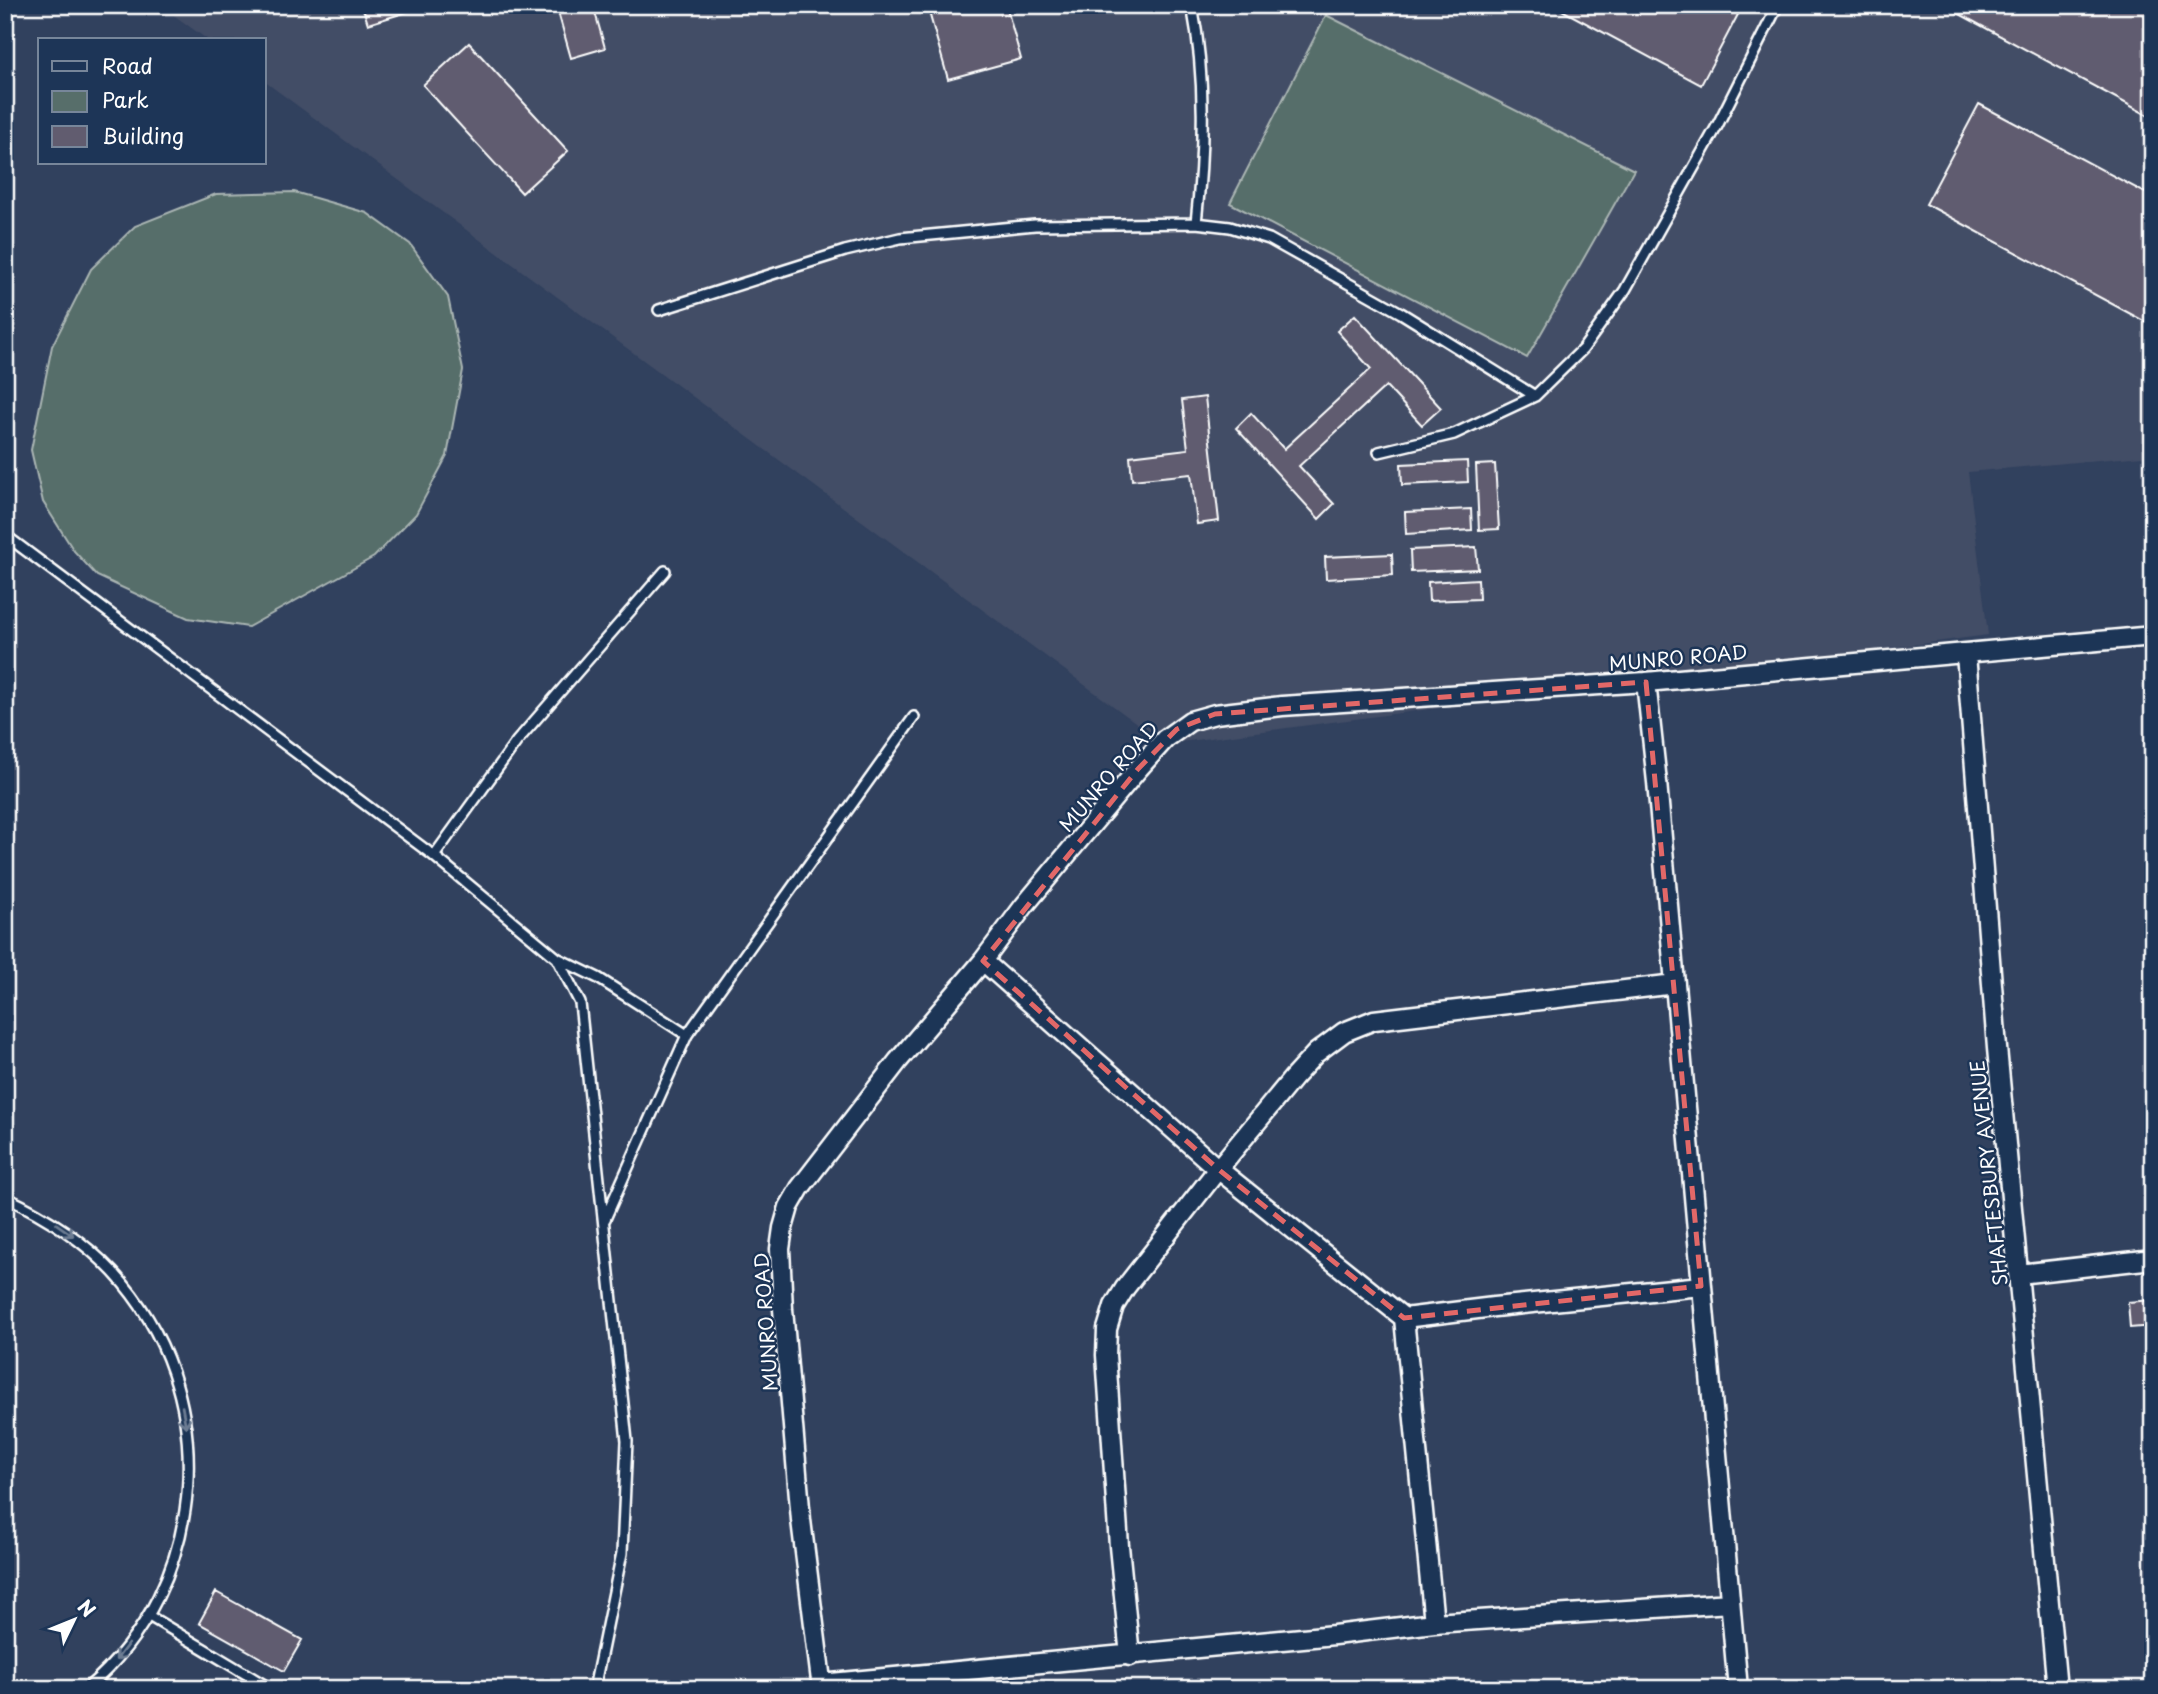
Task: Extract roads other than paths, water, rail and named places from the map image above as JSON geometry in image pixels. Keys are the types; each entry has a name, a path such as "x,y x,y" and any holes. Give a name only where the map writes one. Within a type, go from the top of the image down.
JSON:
{"street":[{"name":"MUNRO ROAD","path":"821,1686 802,1520 783,1309 780,1249 789,1207 800,1188 898,1061 1165,739 1191,721 1215,714 1282,706 1646,682 2153,636"},
{"name":"SHAFTESBURY AVENUE","path":"1966,654 1997,1048 2057,1689"},
{"path":"1646,682 1738,1689"},
{"path":"983,961 1218,1169 1404,1318 1701,1286"},
{"path":"1130,1656 1108,1401 1107,1329 1114,1306 1125,1288 1218,1169 1316,1053 1344,1032 1374,1020 1675,984"},
{"path":"2019,1274 2153,1259"},
{"path":"1404,1318 1434,1623"},
{"path":"821,1686 1434,1623 1730,1603"}],"lane":[{"path":"1192,5 1201,79 1203,127 1196,223"},
{"path":"1379,452 1454,434 1535,396 1583,349 1625,290 1717,125 1777,5"},
{"path":"659,310 812,261 900,238 1035,225 1196,223 1230,227 1269,239 1390,307 1535,396"},
{"path":"5,536 434,856 557,958 598,978 687,1035"},
{"path":"434,856 517,741 665,571"},
{"path":"604,1221 687,1035 914,717"},
{"path":"557,958 580,1003 626,1441 622,1553 594,1689"},
{"path":"5,1196 42,1214 71,1234 114,1273 142,1310 164,1350 179,1394 188,1439 188,1485 183,1531 169,1575 149,1616 109,1669 86,1689"},
{"path":"149,1616 271,1689"}]}
